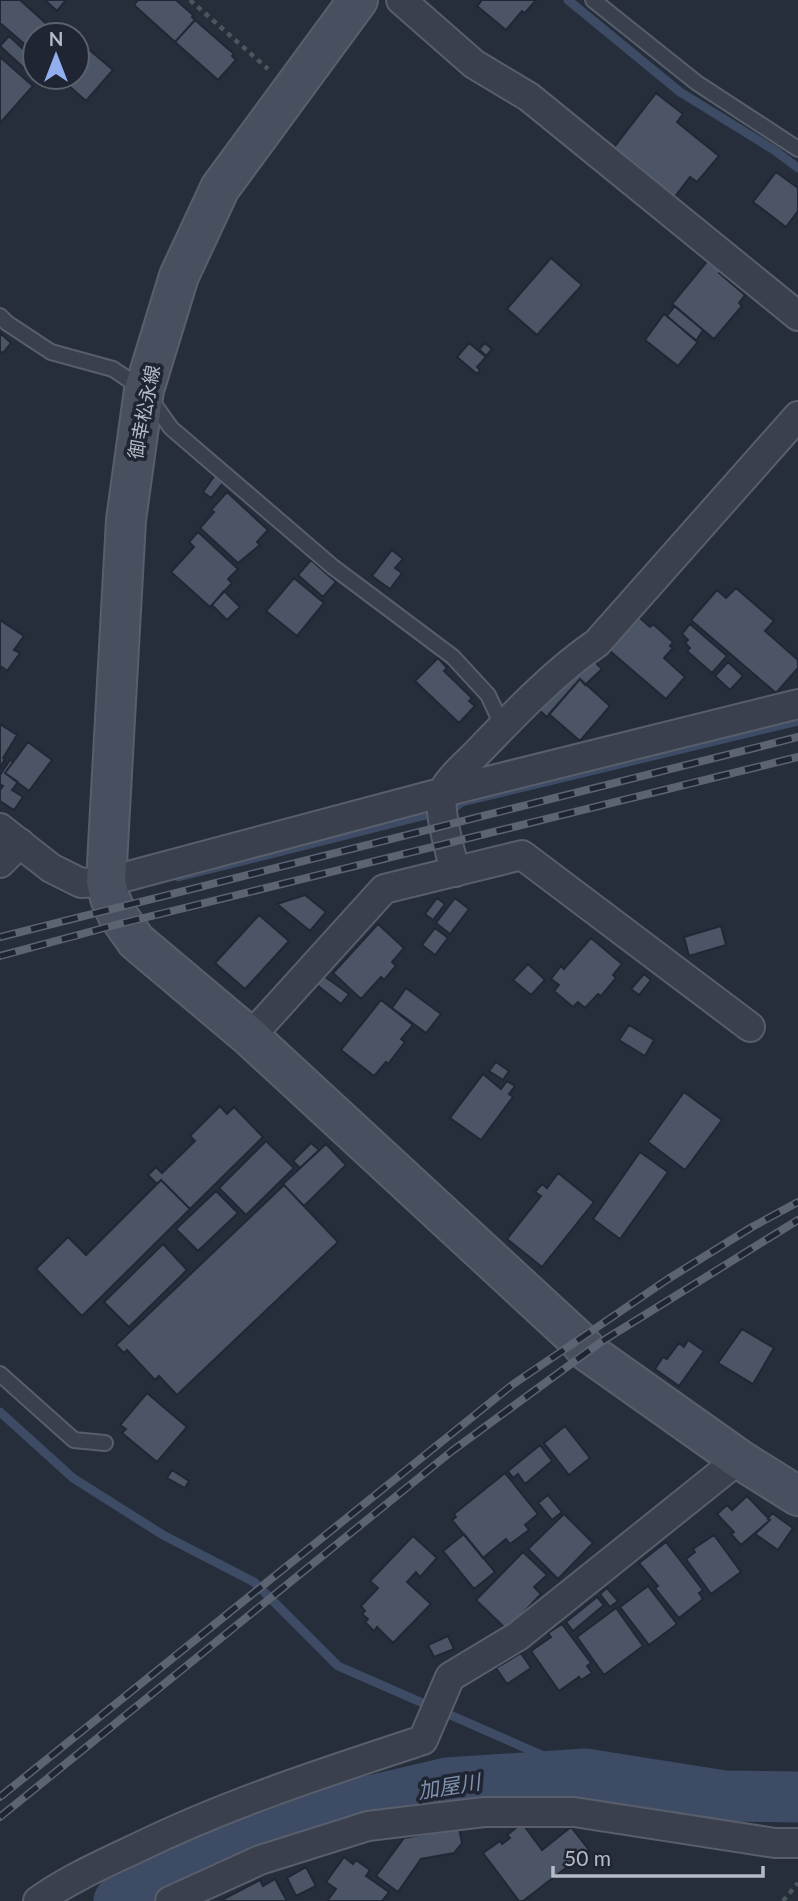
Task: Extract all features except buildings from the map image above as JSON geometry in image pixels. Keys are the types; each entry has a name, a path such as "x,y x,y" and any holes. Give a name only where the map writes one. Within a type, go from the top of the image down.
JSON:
{"main road":[{"name":"御幸松永線","path":"106,881 126,520 144,390 179,276 220,188 358,0"},
{"path":"106,881 117,914 136,941 250,1037 588,1352 739,1459 798,1496"}],"street":[{"path":"401,0 474,64 528,97 798,316"},
{"path":"455,872 443,804 461,769 581,654 597,643 798,416"},
{"path":"7,845 81,883 106,881 443,804 798,704"},
{"path":"250,1037 384,890 522,855 750,1027"},
{"path":"44,1899 81,1874 185,1825 292,1782 423,1740 450,1677 518,1636 739,1459"},
{"path":"170,1901 260,1860 368,1826 484,1812 574,1812 775,1843 798,1843"}],"lane":[{"path":"593,0 697,83 798,149"},
{"path":"0,316 51,352 113,369 144,390 171,428 333,567 453,657 488,695 503,727"},
{"path":"0,1374 74,1440 105,1443"}],"path":[{"path":"190,0 292,91"},
{"path":"783,1901 798,1883"}],"waterway":[{"path":"568,0 680,92 774,150 798,168"},
{"path":"178,877 454,808 462,802 798,721"},
{"path":"0,1412 73,1478 163,1535 254,1582 338,1666 585,1774"},
{"name":"加屋川","path":"119,1901 193,1862 283,1825 447,1783 585,1774 724,1796 798,1797"}],"railway":[{"path":"0,937 798,737"},
{"path":"0,956 119,924 798,757"},
{"path":"0,1797 512,1385 668,1279 798,1202"},
{"path":"0,1817 452,1451 601,1342 798,1220"}]}
